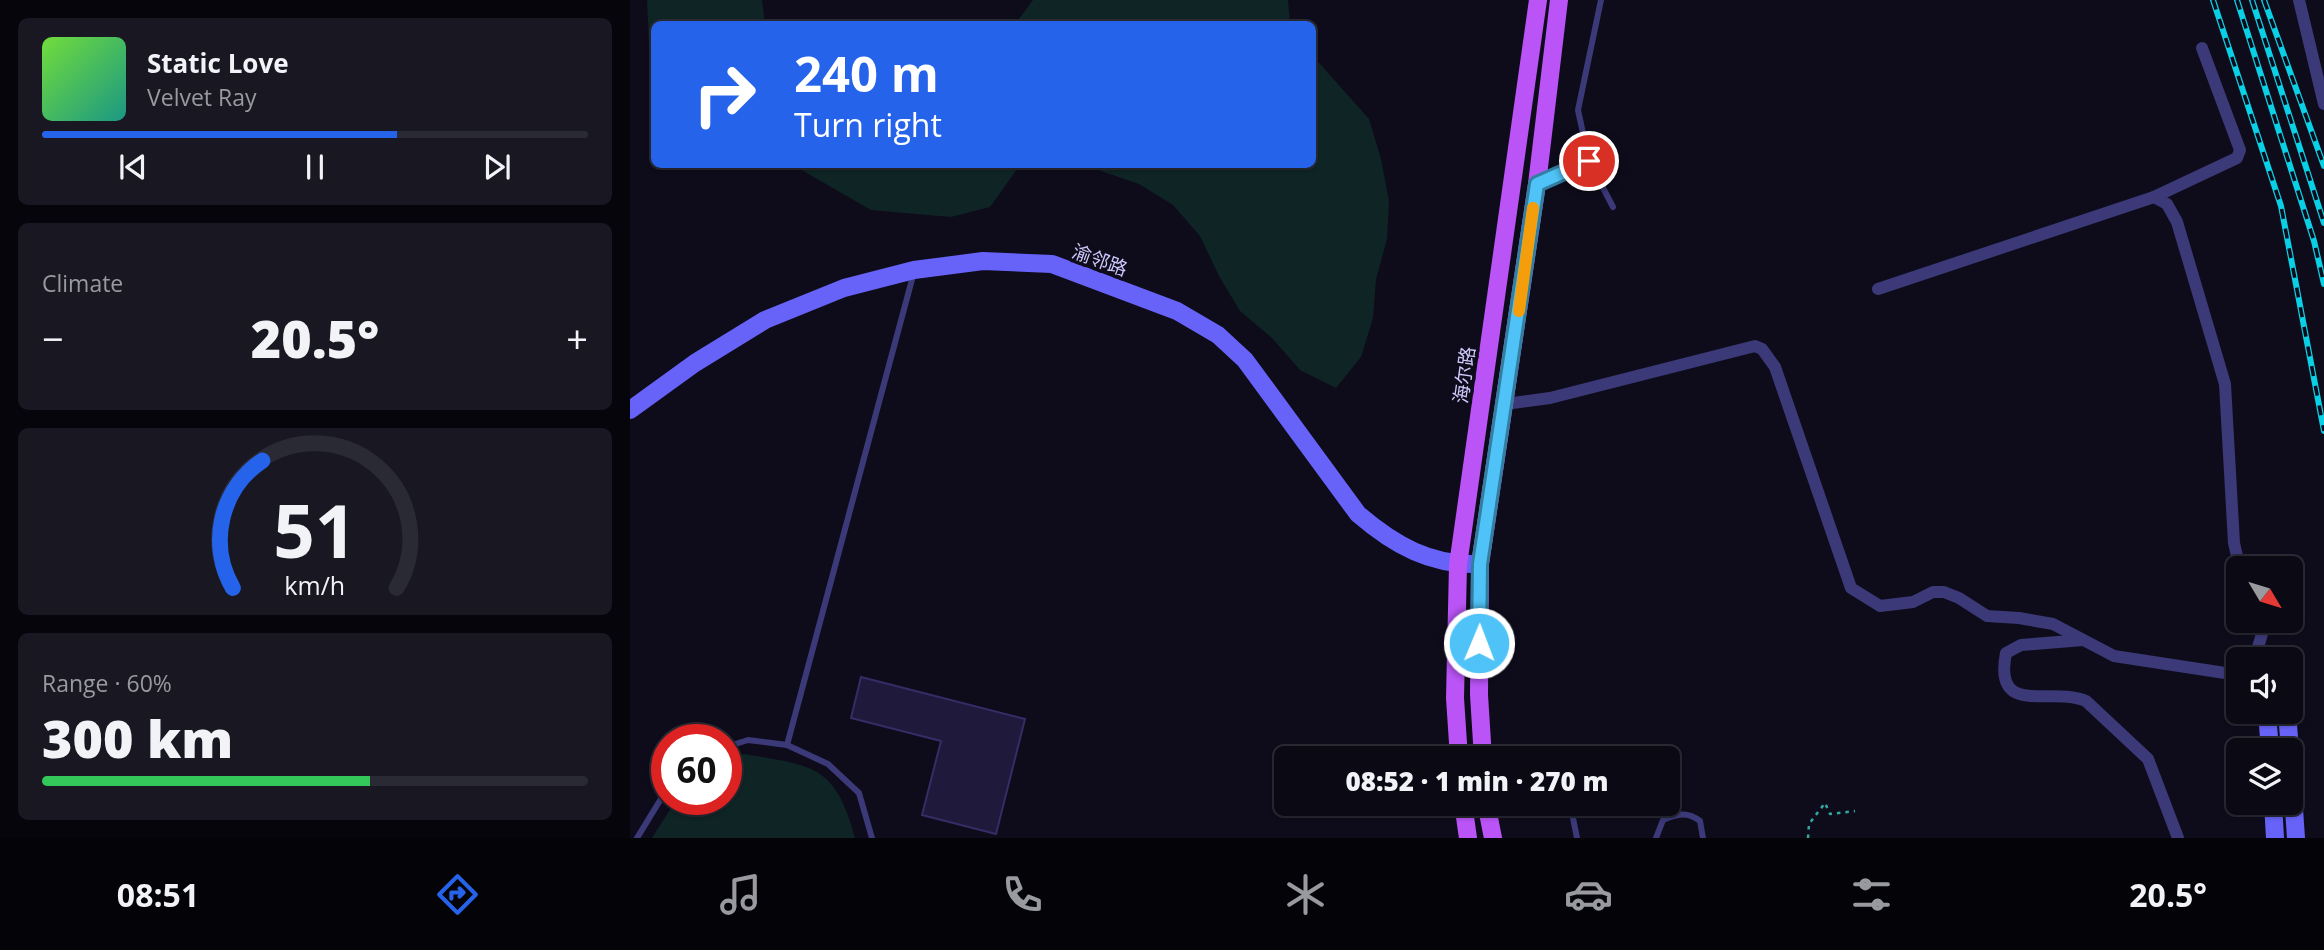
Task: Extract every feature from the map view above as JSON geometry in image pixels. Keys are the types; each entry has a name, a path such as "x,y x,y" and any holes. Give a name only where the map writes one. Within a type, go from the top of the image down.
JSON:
{"main road":[{"name":"海尔路","path":"1458,746 1455,698 1458,565 1538,0"},
{"path":"1482,746 1479,695 1480,564 1537,184 1559,0"},
{"name":"渝邻路","path":"630,410 695,363 765,320 845,288 914,270 983,261 1052,264 1177,311 1218,335 1245,360 1358,514 1406,550 1458,565 1480,564"},
{"path":"2274,815 2275,838"},
{"path":"2294,815 2295,838"},
{"path":"1465,816 1468,838"},
{"path":"1489,816 1493,838"}],"street":[{"path":"2299,0 2324,104"},
{"path":"1878,289 2154,197 2237,158 2240,150 2202,48"},
{"path":"2154,197 2167,204 2177,222 2225,384 2230,419 2234,543 2237,556"},
{"path":"1505,404 1550,398 1755,346 1762,349 1775,367 1851,588 1880,606 1913,601 1933,592 1944,592 1959,598 1987,617 2019,618 2053,624 2114,656 2226,673"},
{"path":"2084,640 2021,645 2006,653 2002,672 2008,687 2021,696 2075,696 2086,701 2148,759 2178,838"}],"lane":[{"path":"1601,0 1578,110 1589,161 1613,207"},
{"path":"1537,184 1589,161"},
{"path":"787,745 914,270"},
{"path":"742,742 748,740 787,745 828,764 859,793 872,838"},
{"path":"1656,838 1663,820 1679,814 1692,815 1700,821 1703,838"},
{"path":"637,838 651,815"},
{"path":"1573,816 1577,838"}],"path":[{"path":"1808,838 1810,824 1825,803 1830,814 1855,811"}],"green space":[{"path":"647,0 762,0 765,21 651,21 651,48"},
{"path":"1033,0 1288,0 1290,21 1017,21"},
{"path":"1316,59 1369,119 1381,159 1389,201 1387,239 1376,279 1373,318 1361,357 1336,388 1300,370 1272,338 1240,311 1200,236 1173,205 1139,184 1097,168 1316,168"},
{"path":"798,168 1018,168 990,207 951,217 871,210"},
{"path":"742,755 788,762 818,773 839,795 855,838 652,838 667,815 742,815"}],"building":[{"path":"861,677 1025,719 996,834 922,815 941,741 851,718"}],"railway":[{"path":"2213,0 2281,206 2324,431"},
{"path":"2237,0 2314,241 2324,284"},
{"path":"2252,0 2324,223"},
{"path":"2264,0 2324,166"}],"slow traffic":[{"path":"1519,311 1533,208"}],"route":[{"path":"1479,643 1480,564 1537,184 1589,161"}]}
